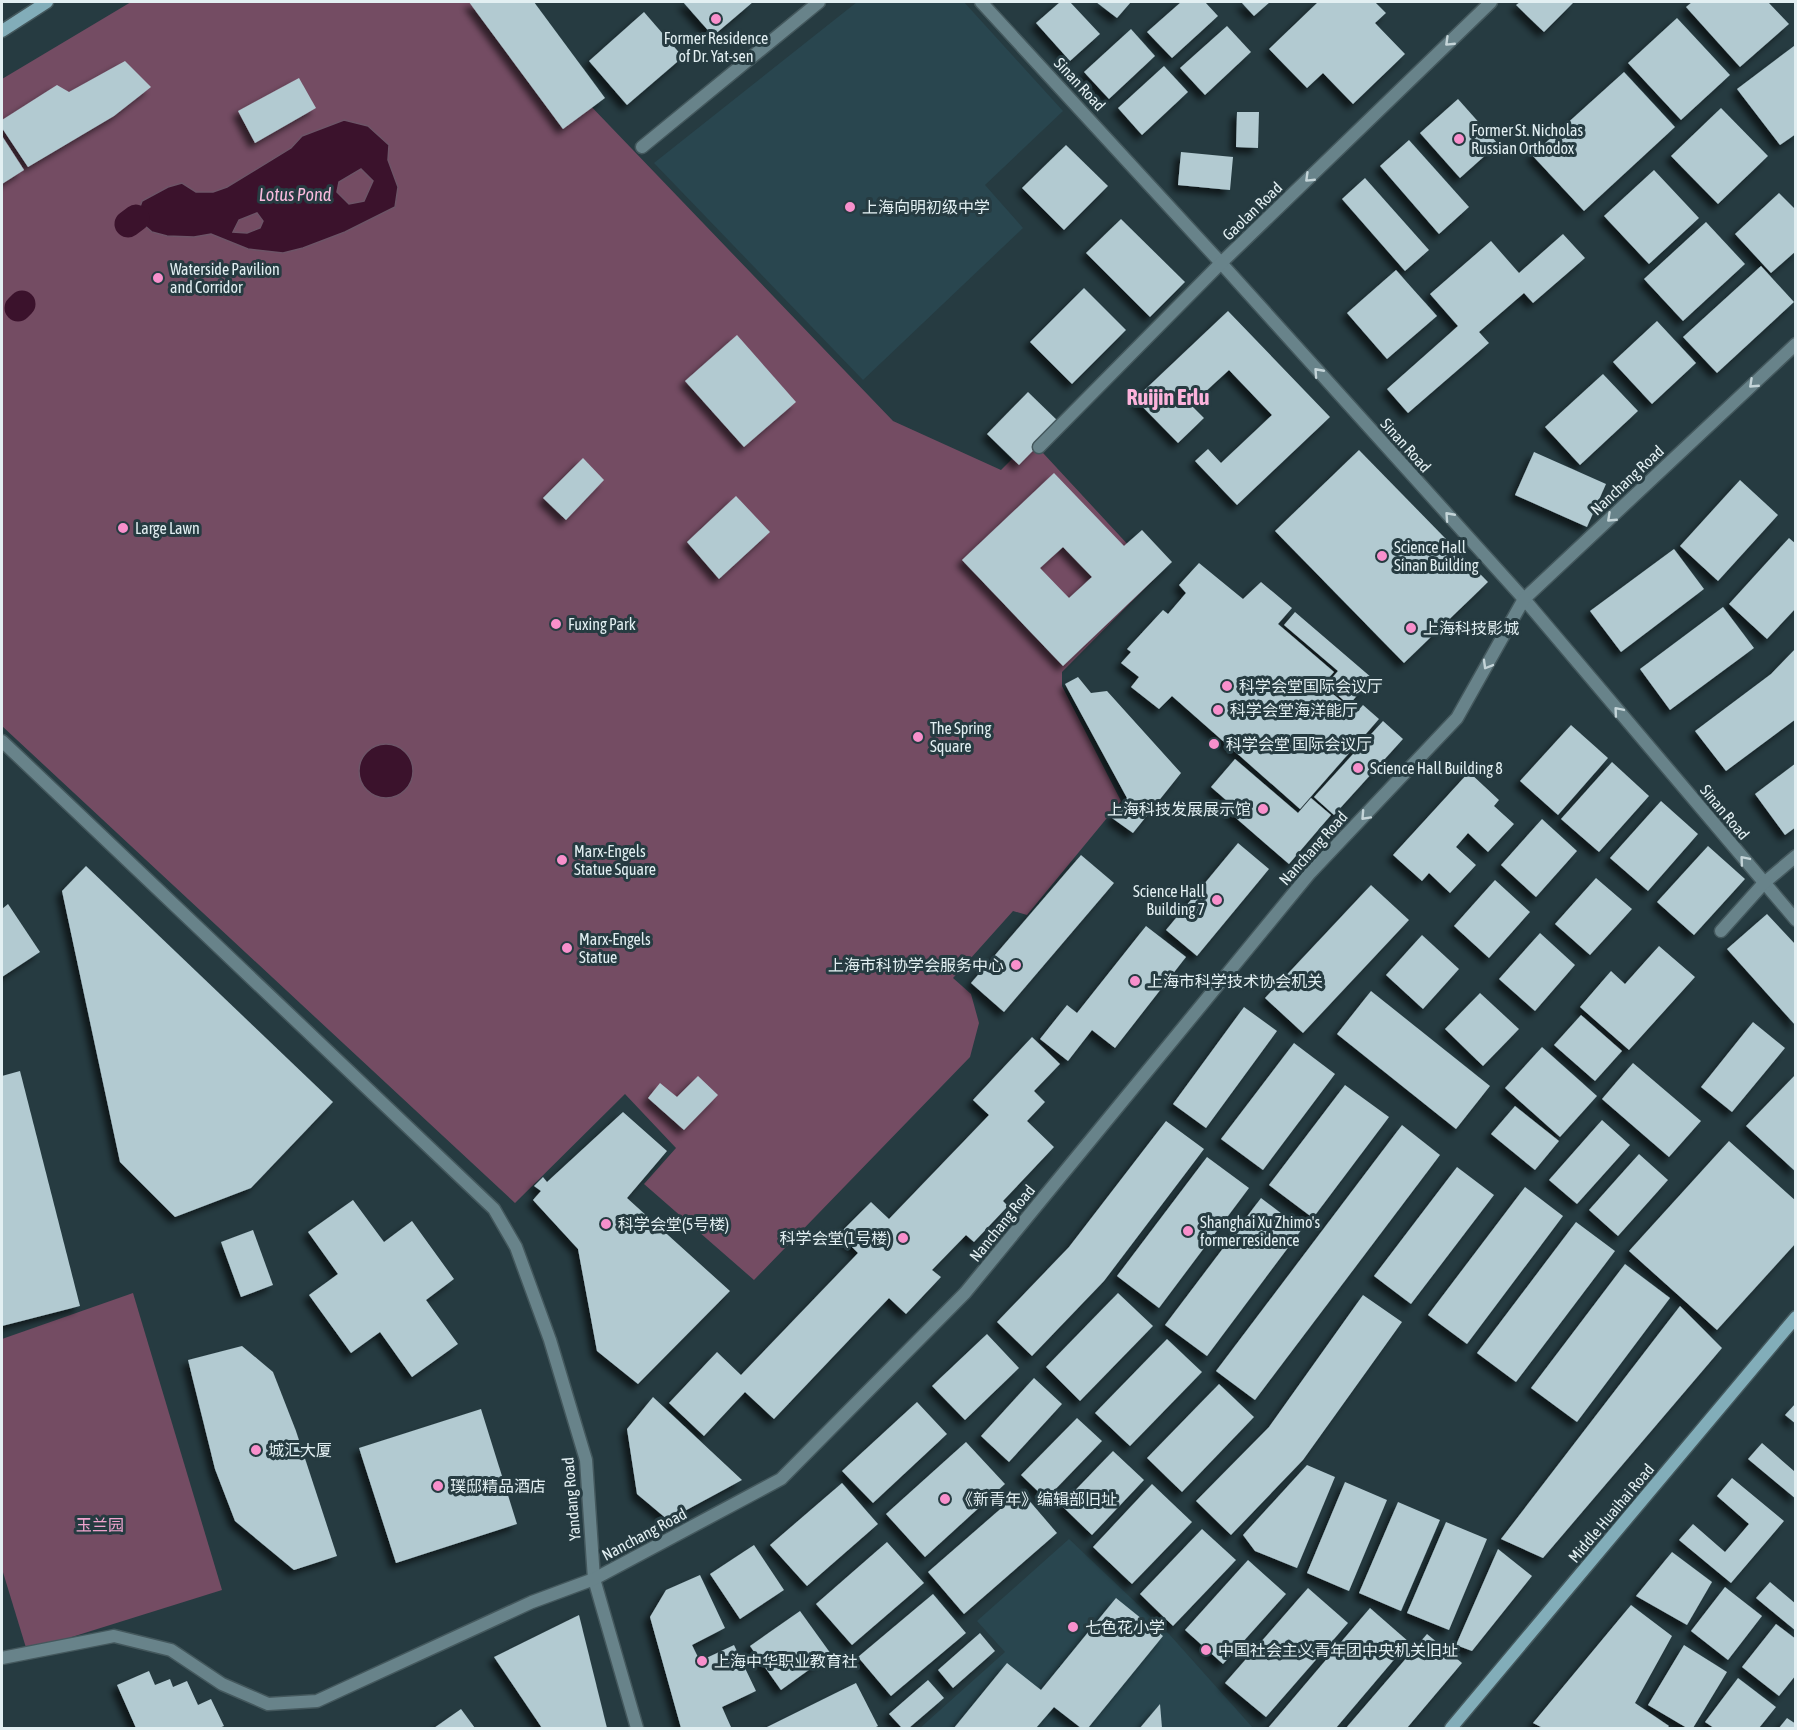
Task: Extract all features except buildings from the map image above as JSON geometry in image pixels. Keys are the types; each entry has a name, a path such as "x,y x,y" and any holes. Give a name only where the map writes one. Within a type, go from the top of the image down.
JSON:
{"main road":[{"path":"2,31 47,2"},
{"name":"Middle Huaihai Road","path":"1451,1728 1796,1317"}],"street":[{"path":"642,147 819,2"},
{"name":"Sinan Road","path":"981,2 1221,263 1524,599 1796,920"},
{"name":"Gaolan Road","path":"1039,447 1221,263 1491,2"},
{"name":"Nanchang Road","path":"2,1658 114,1636 171,1650 222,1684 268,1704 317,1701 531,1602 594,1579 782,1479 965,1293 1310,873 1457,718 1524,599 1796,344"},
{"name":"Yandang Road","path":"2,741 494,1209 516,1247 550,1340 586,1460 594,1579 637,1728"},
{"path":"1721,932 1764,883 1796,856"}],"shaded area":[{"name":"上海向明初级中学","path":"857,2 964,2 1063,111 985,185 1023,228 863,380 654,163"},
{"name":"七色花小学","path":"1069,1539 1169,1634 1253,1728 920,1728 1005,1652 977,1621"}],"green space":[{"name":"Fuxing Park","path":"131,2 491,2 893,421 1001,470 1031,440 1157,576 1062,672 1062,686 1121,801 1027,915 1013,911 953,978 971,994 979,1023 970,1057 754,1280 644,1184 676,1148 625,1094 515,1203 2,726 2,79"},
{"name":"玉兰园","path":"133,1293 222,1590 27,1651 2,1569 2,1339"}],"water":[{"name":"Lotus Pond","path":"344,120 368,126 389,145 388,160 398,187 395,207 345,232 283,253 248,249 211,234 194,237 167,236 152,232 136,218 142,201 168,187 182,183 196,192 213,192 227,187 291,148 302,136","holes":["361,169 373,181 364,201 349,204 337,192 339,182","257,213 263,221 260,228 247,233 233,232 239,220"]},
{"path":"381,744 391,744 401,748 409,756 413,771 409,786 401,794 391,798 381,798 371,794 363,786 359,776 359,766 363,756 371,748"}],"waterway":[{"path":"128,224 136,218"},
{"path":"18,308 22,304"}],"place":[{"name":"Former Residence of Dr. Yat-sen","path":"716,19"},
{"name":"Former St. Nicholas Russian Orthodox","path":"1459,139"},
{"name":"上海向明初级中学","path":"850,207"},
{"name":"Waterside Pavilion and Corridor","path":"158,278"},
{"name":"Large Lawn","path":"123,528"},
{"name":"Science Hall Sinan Building","path":"1382,556"},
{"name":"Fuxing Park","path":"556,624"},
{"name":"上海科技影城","path":"1411,628"},
{"name":"科学会堂国际会议厅","path":"1227,686"},
{"name":"科学会堂海洋能厅","path":"1218,710"},
{"name":"The Spring Square","path":"918,737"},
{"name":"科学会堂 国际会议厅","path":"1214,744"},
{"name":"Science Hall Building 8","path":"1358,768"},
{"name":"上海科技发展展示馆","path":"1263,809"},
{"name":"Marx-Engels Statue Square","path":"562,860"},
{"name":"Science Hall Building 7","path":"1217,900"},
{"name":"Marx-Engels Statue","path":"567,948"},
{"name":"上海市科协学会服务中心","path":"1016,965"},
{"name":"上海市科学技术协会机关","path":"1135,981"},
{"name":"科学会堂(5号楼)","path":"606,1224"},
{"name":"Shanghai Xu Zhimo's former residence","path":"1188,1231"},
{"name":"科学会堂(1号楼)","path":"903,1238"},
{"name":"城汇大厦","path":"256,1450"},
{"name":"璞邸精品酒店","path":"438,1486"},
{"name":"《新青年》编辑部旧址","path":"945,1499"},
{"name":"七色花小学","path":"1073,1627"},
{"name":"中国社会主义青年团中央机关旧址","path":"1206,1650"},
{"name":"上海中华职业教育社","path":"702,1661"}],"district":[{"name":"Ruijin Erlu","path":"1168,397"}]}
